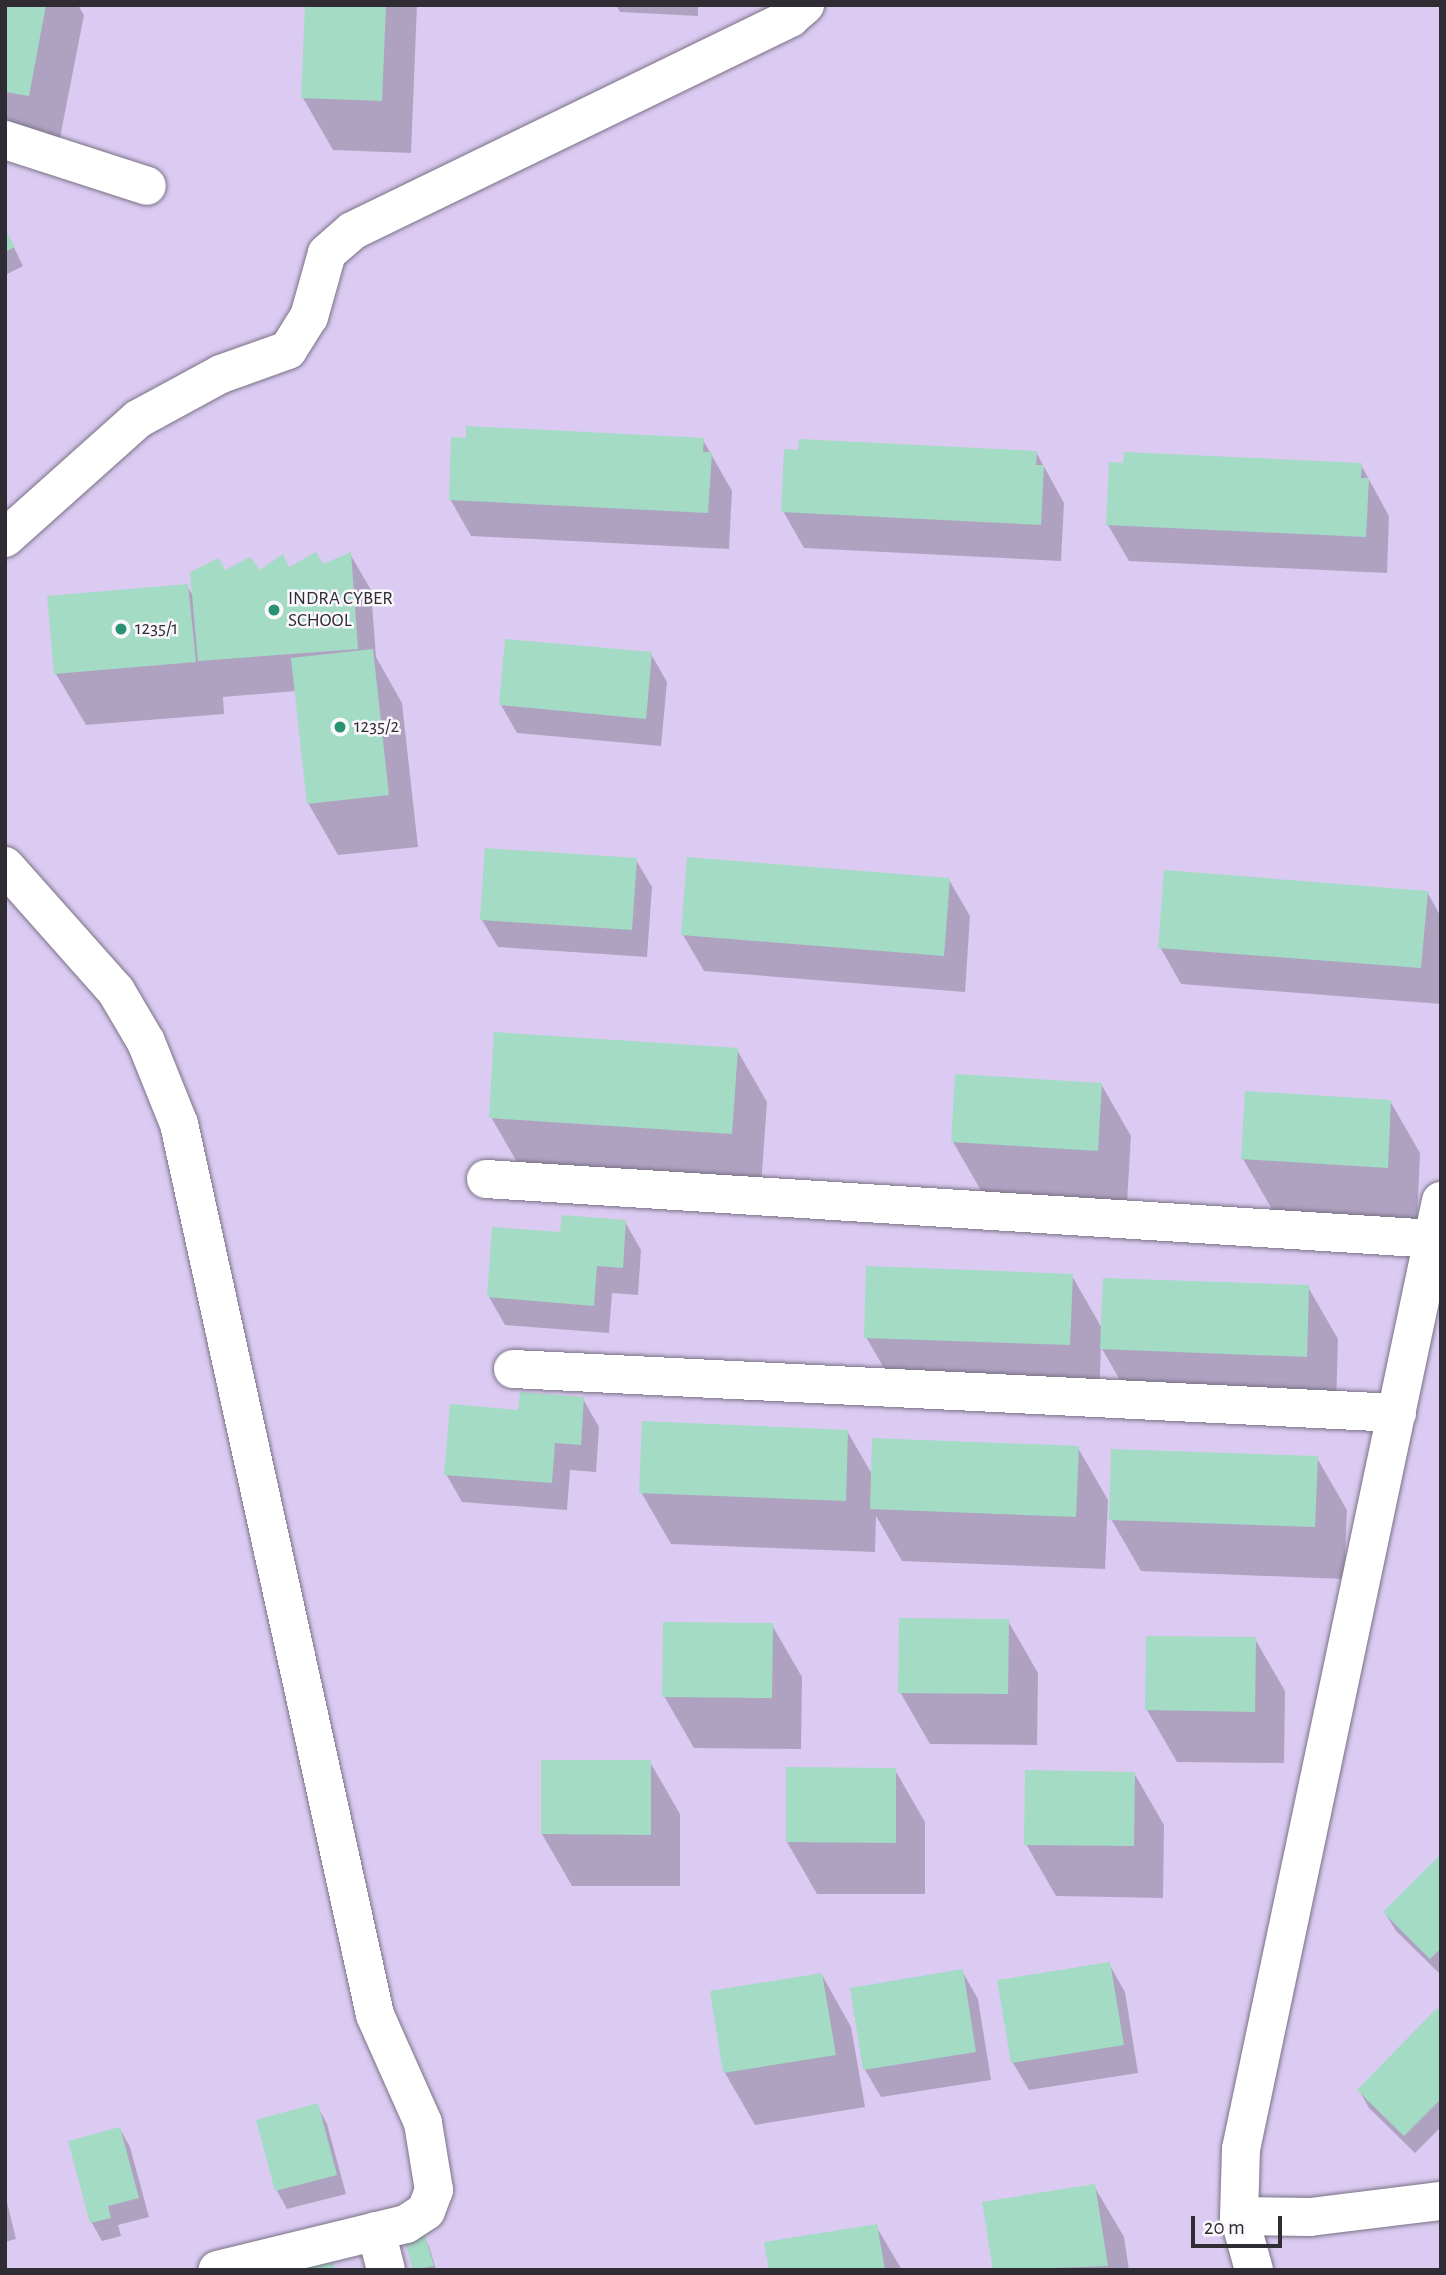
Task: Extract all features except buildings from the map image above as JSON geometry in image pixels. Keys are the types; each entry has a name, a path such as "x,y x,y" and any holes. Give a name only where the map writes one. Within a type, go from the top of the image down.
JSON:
{"street":[{"path":"5,538 138,419 221,374 288,350 309,317 327,253 352,230 790,18 805,5"},
{"path":"5,140 147,186"},
{"path":"5,866 116,991 146,1042 180,1124 375,2015 402,2070 425,2136 434,2190 426,2211 406,2224 218,2270"},
{"path":"486,1179 1434,1239"},
{"path":"1254,2270 1239,2216 1241,2149 1441,1201"},
{"path":"513,1368 1397,1413"},
{"path":"1239,2216 1310,2217 1441,2201"},
{"path":"376,2231 386,2270"}],"shaded area":[{"path":"5,5 1441,5 1441,2270 5,2270"}],"place":[{"name":"INDRA CYBER SCHOOL","path":"274,610"},
{"name":"1235/1","path":"121,629"},
{"name":"1235/2","path":"340,727"}]}
